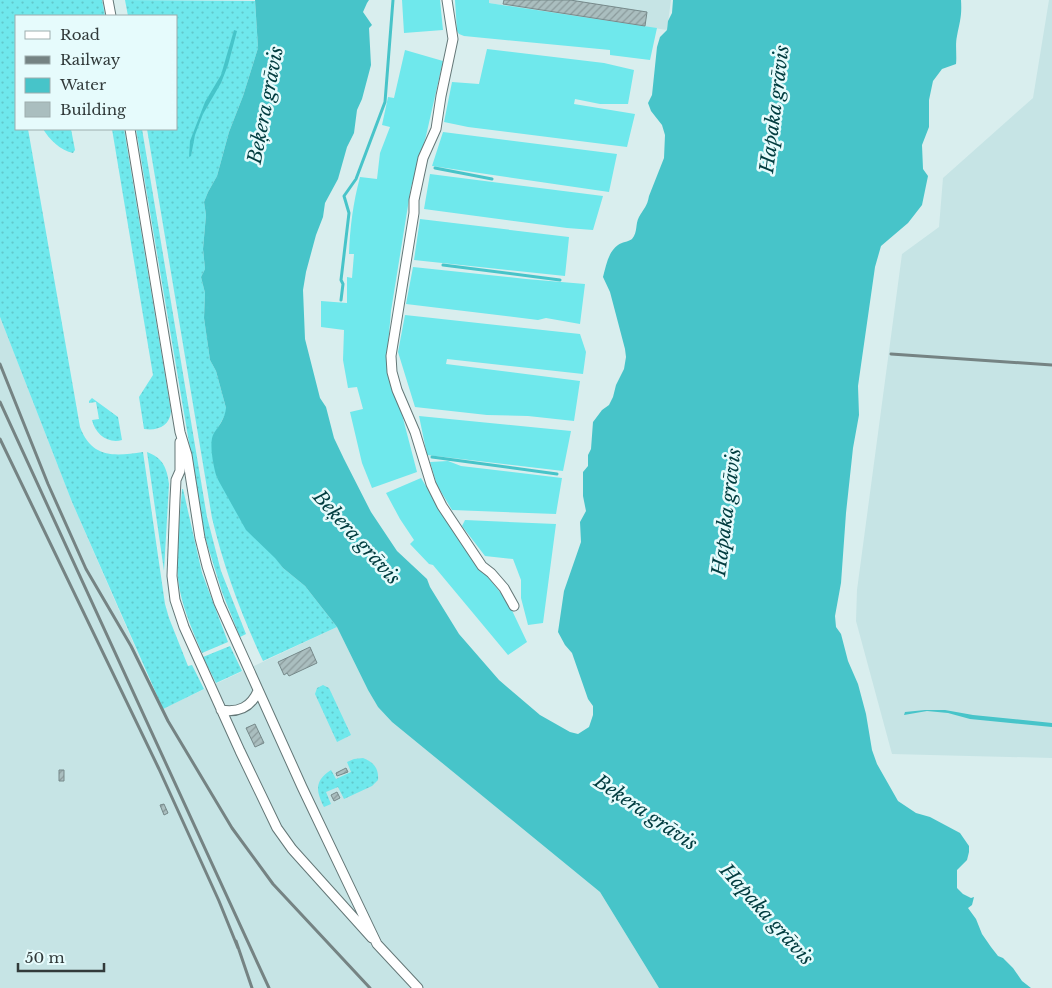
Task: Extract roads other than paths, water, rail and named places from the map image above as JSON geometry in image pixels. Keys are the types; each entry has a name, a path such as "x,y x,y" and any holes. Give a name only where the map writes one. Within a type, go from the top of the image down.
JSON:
{"street":[{"path":"108,0 110,15"},
{"path":"447,0 453,39 436,129 423,158 414,200 414,213 391,356 392,372 397,390 415,432 431,484 442,506 482,566 504,588 514,606"},
{"path":"130,130 180,432 187,455 206,566 219,603 258,691 377,944"},
{"path":"180,432 180,471 176,480 172,576 175,600 184,627 244,761 277,828 325,887 418,988"},
{"path":"221,710 232,712 251,704 258,691"}],"water":[{"path":"255,0 369,0 363,12 372,25 369,28 371,65 362,99 357,110 354,133 347,147 338,179 325,203 323,217 306,272 303,290 305,339 320,398 326,407 334,438 371,512 397,551 427,579 459,634 499,680 540,715 570,732 578,734 589,727 593,715 593,706 588,699 572,653 558,632 564,591 581,542 580,522 586,511 583,496 583,472 588,466 593,422 602,410 609,405 624,369 626,357 610,292 603,277 612,251 618,245 632,239 634,236 638,220 646,205 664,158 665,135 662,125 651,111 648,103 652,95 657,47 660,37 667,30 668,21 672,13 673,0 961,0 961,14 956,43 956,64 942,69 933,81 929,100 929,127 922,145 923,169 928,176 922,205 908,223 881,246 875,267 858,386 859,415 853,448 846,513 841,583 835,616 836,627 841,634 848,661 858,684 866,714 872,750 877,764 898,801 916,813 930,817 960,833 969,846 967,860 957,870 957,888 963,894 971,898 974,897 972,905 968,908 976,919 982,934 998,956 1003,958 1022,981 1031,988 659,988 600,892 392,722 378,707 337,627 305,586 283,568 246,530 217,478 213,462 212,437 220,425 226,408 216,371 210,360 204,318 205,293 201,277 205,269 203,249 206,215 204,202 217,176 229,132 258,48"},
{"path":"234,30 237,31 228,65 221,83 203,114 195,135 191,156 189,157 190,141 205,102 221,75"},
{"path":"945,710 973,715 1052,723 1052,727 970,719 948,713 927,711 904,715 905,712"}],"waterway":[{"path":"341,300 343,284 341,280 349,213 344,196 356,179 385,102 393,0"},
{"path":"435,168 492,179"},
{"path":"443,265 560,280"},
{"path":"432,457 557,474"}],"railway":[{"path":"891,354 1052,365"},
{"path":"0,364 48,484 86,569 131,646 168,721 232,828 273,884 370,988"},
{"path":"0,402 269,988"},
{"path":"0,439 159,769 219,901 238,948"},
{"path":"236,941 252,988"}],"water label":[{"name":"Beķera grāvis","path":"265,105"},
{"name":"Hapaka grāvis","path":"774,109"},
{"name":"Hapaka grāvis","path":"726,512"},
{"name":"Beķera grāvis","path":"357,537"},
{"name":"Beķera grāvis","path":"646,812"},
{"name":"Hapaka grāvis","path":"767,914"}]}
